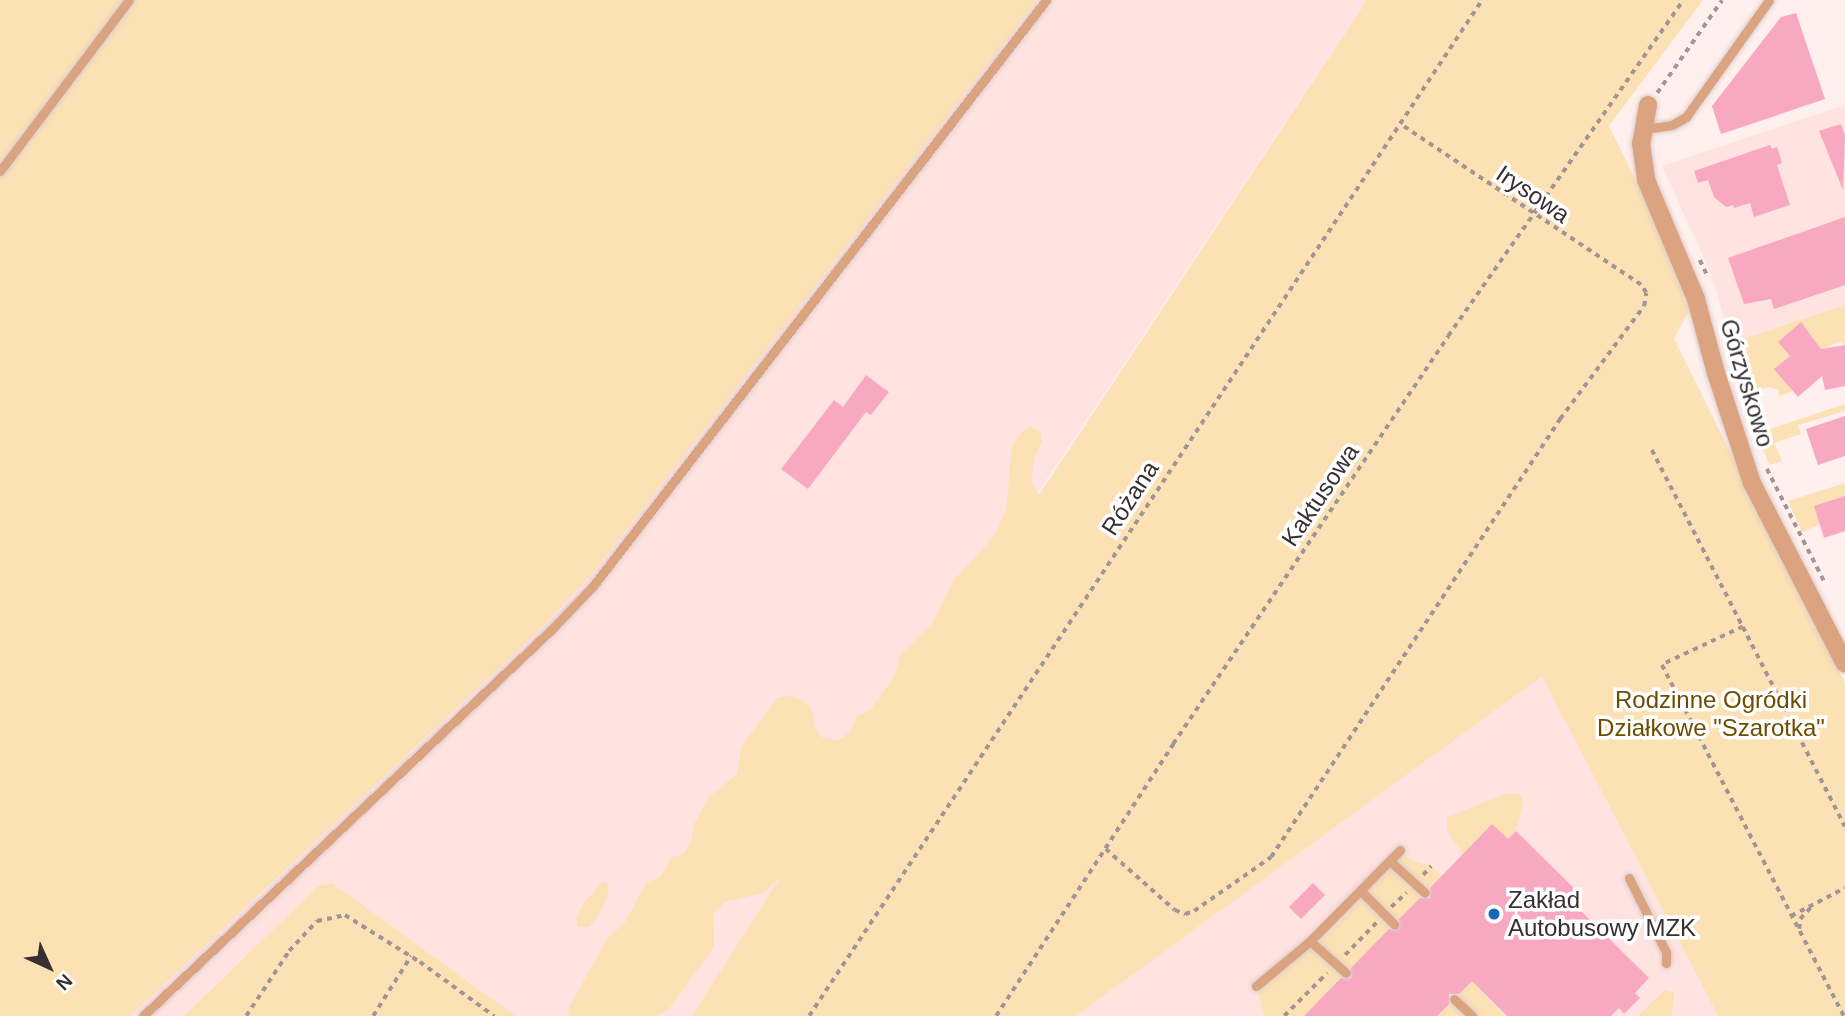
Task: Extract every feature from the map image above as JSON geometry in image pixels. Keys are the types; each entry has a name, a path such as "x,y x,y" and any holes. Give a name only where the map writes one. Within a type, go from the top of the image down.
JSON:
{"street":[{"name":"Górzyskowo","path":"1648,105 1642,130 1646,180 1696,299 1716,373 1752,483 1845,664"}],"lane":[{"path":"0,171 129,0"},
{"path":"144,1016 553,628 593,586 1046,0"},
{"path":"1642,130 1672,125 1686,117 1769,0"},
{"path":"1256,986 1310,941 1400,850"},
{"path":"1390,861 1424,893"},
{"path":"1629,878 1666,952 1665,964"},
{"path":"1361,891 1395,924"},
{"path":"1310,941 1346,973"},
{"path":"1454,999 1472,1016"}],"path":[{"name":"Różana","path":"809,1016 1482,0"},
{"name":"Kaktusowa","path":"996,1016 1172,744 1448,335 1683,0"},
{"path":"1648,105 1722,0"},
{"name":"Irysowa","path":"1106,849 1175,910 1185,914 1194,911 1271,857 1560,419 1644,306 1646,293 1641,285 1532,216 1399,124"},
{"path":"1698,256 1708,280"},
{"path":"1652,450 1845,826"},
{"path":"1766,468 1828,589"},
{"path":"1743,626 1662,665 1844,1016"},
{"path":"1284,1016 1431,866"},
{"path":"1791,915 1845,888"},
{"path":"1799,931 1801,919 1813,904"},
{"path":"246,1016 289,951 317,921 345,915 411,956 494,1016"},
{"path":"373,1016 411,956"}],"shaded area":[{"path":"0,0 1367,0 783,874 692,1016 516,1016 332,883 318,886 184,1016 0,1016"},
{"path":"1845,105 1845,305 1731,343 1712,276 1662,166"},
{"path":"1542,675 1718,1016 1076,1016"}],"green space":[{"path":"0,0 1037,0 594,571 542,627 130,1016 0,1016"},
{"name":"Rodzinne Ogródki Działkowe \"Szarotka\"","path":"1367,0 1703,0 1609,126 1673,256 1691,307 1674,339 1845,683 1845,1016 1718,1016 1542,676 1076,1016 692,1016 781,876 763,893 726,902 713,914 714,947 669,1009 655,1016 569,1016 568,1009 607,939 625,922 646,883 661,876 671,858 684,853 691,841 694,824 709,797 737,774 741,747 777,698 789,695 805,701 812,710 814,726 823,738 838,740 851,732 856,717 870,710 894,677 900,655 932,623 954,580 995,535 1006,510 1012,446 1022,432 1031,427 1040,431 1042,441 1034,458 1031,482 1039,495"},
{"path":"1845,305 1845,345 1841,341 1820,350 1804,325 1799,324 1778,342 1790,356 1775,369 1793,391 1779,396 1778,390 1770,387 1761,389 1757,399 1759,408 1750,417 1731,343"},
{"path":"1845,404 1845,411 1798,425 1801,434 1774,443 1782,461 1770,465 1755,434"},
{"path":"1845,483 1845,496 1820,524 1802,532 1788,501"},
{"path":"1517,793 1522,797 1523,804 1516,831 1508,839 1463,854 1447,831 1447,817 1506,794"},
{"path":"1400,850 1412,861 1431,866 1442,876 1304,1016 1264,1016 1256,986"},
{"path":"603,881 609,885 607,897 596,919 589,927 578,927 576,917"},
{"path":"332,883 516,1016 184,1016 318,886"},
{"path":"1472,981 1504,1016 1437,1016"},
{"path":"1665,990 1674,993 1672,1016 1638,1016"}],"building":[{"path":"1796,13 1825,99 1721,134 1712,106 1781,17"},
{"path":"1841,124 1845,136 1843,190 1819,131"},
{"path":"1770,145 1772,149 1777,147 1782,163 1777,165 1790,205 1754,217 1750,203 1734,208 1733,205 1726,207 1714,197 1708,180 1698,183 1694,171"},
{"path":"1845,217 1845,285 1774,309 1771,299 1744,304 1728,258"},
{"path":"1801,322 1821,349 1845,345 1845,386 1825,390 1822,376 1798,397 1774,369 1790,356 1778,342"},
{"path":"866,375 889,392 871,415 866,412 808,489 781,469 834,400 843,407"},
{"path":"1845,416 1845,456 1818,465 1806,429"},
{"path":"1845,496 1845,531 1824,538 1814,506"},
{"name":"Zakład Autobusowy MZK","path":"1492,824 1508,839 1516,831 1582,896 1574,904 1649,978 1635,993 1640,998 1624,1014 1619,1008 1611,1016 1507,1016 1472,981 1459,994 1449,994 1449,1004 1437,1016 1304,1016 1341,978 1351,978 1351,968 1389,929 1399,928 1399,919 1420,898 1430,898 1430,888"},
{"path":"1313,883 1325,895 1301,919 1289,907"}],"place":[{"name":"Zakład Autobusowy MZK","path":"1494,914"}]}
